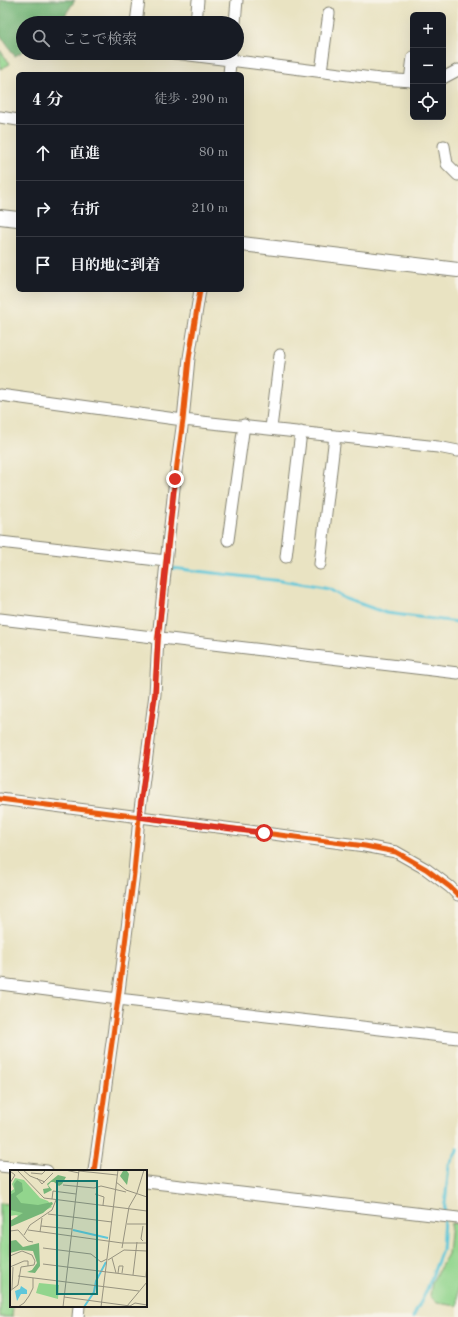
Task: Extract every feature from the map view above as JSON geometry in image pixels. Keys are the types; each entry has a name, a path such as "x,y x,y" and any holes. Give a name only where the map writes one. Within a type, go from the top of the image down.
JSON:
{"street":[{"path":"137,16 139,0"},
{"path":"197,16 198,0"},
{"path":"236,16 237,0"},
{"path":"321,71 329,13"},
{"path":"244,58 321,71 380,79 410,81"},
{"path":"229,72 231,60"},
{"path":"446,76 458,70"},
{"path":"0,118 16,120"},
{"path":"444,146 447,164 458,174"},
{"path":"0,216 16,218"},
{"path":"244,244 458,270"},
{"path":"94,1170 134,874 139,817 155,694 158,638 166,561 189,358 200,292"},
{"path":"271,428 280,355"},
{"path":"0,395 183,420 271,428 438,447 458,451"},
{"path":"228,540 244,425"},
{"path":"286,557 301,432"},
{"path":"320,564 335,436"},
{"path":"0,542 166,561"},
{"path":"0,619 458,673"},
{"path":"0,799 365,846 396,852 426,869 458,895"},
{"path":"0,984 458,1038"},
{"path":"0,1166 37,1170"},
{"path":"147,1182 458,1218"},
{"path":"78,1317 79,1307"}],"green space":[{"path":"0,0 75,0 65,16 16,16 15,56 0,35"},
{"path":"0,50 10,64 0,69"},
{"path":"0,1203 10,1204 10,1307 13,1307 12,1317 0,1317"},
{"path":"451,1223 458,1224 458,1306 437,1303 430,1296 432,1282 448,1254"}],"waterway":[{"path":"149,564 156,565"},
{"path":"172,568 281,581 329,589 344,598 386,613 458,622"},
{"path":"444,1213 449,1165 458,1149"},
{"path":"413,1317 426,1292 442,1250 444,1219"}],"cycle path":[{"path":"94,1170 134,873 139,817 155,694 158,638 175,479 189,358 200,292"},
{"path":"0,799 365,846 396,852 426,869 458,895"}],"route":[{"path":"175,479 158,638 155,694 139,817 264,833"}]}
